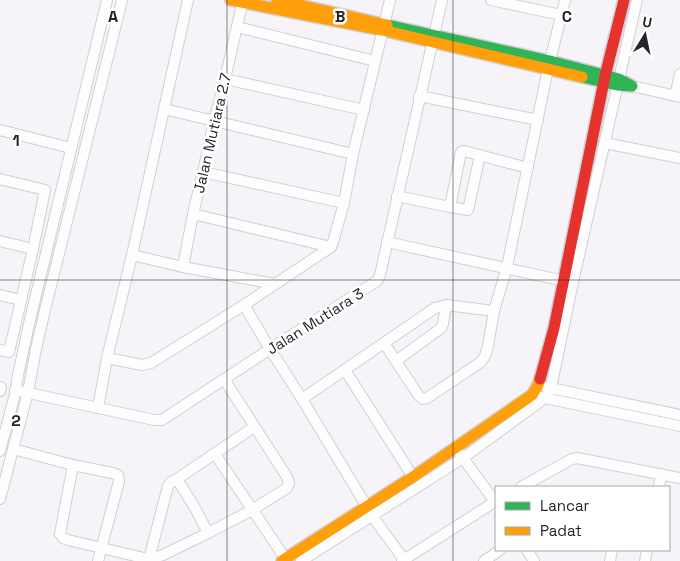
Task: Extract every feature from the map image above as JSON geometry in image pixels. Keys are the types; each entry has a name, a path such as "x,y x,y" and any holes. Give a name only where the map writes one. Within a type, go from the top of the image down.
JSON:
{"street":[{"path":"0,451 106,0"},
{"path":"0,499 28,392 45,310 122,0"},
{"path":"98,408 107,358 132,256 188,0"},
{"path":"231,0 383,27"},
{"path":"277,0 677,97 680,74"},
{"path":"107,358 142,365 151,363 244,305 330,247 344,203 353,154 390,0"},
{"name":"Jalan Mutiara 3","path":"15,390 159,421 374,284 380,275 442,0"},
{"path":"491,0 561,15"},
{"path":"384,343 419,396 423,399 481,362 488,346 494,311 507,267 564,0"},
{"path":"215,454 285,560 462,458 545,398 550,388 605,79 624,0"},
{"path":"535,390 568,281 605,143 637,0"},
{"name":"Jalan Mutiara 2.7","path":"184,267 193,214 243,1"},
{"path":"237,28 375,61"},
{"path":"225,79 364,110"},
{"path":"419,96 538,120"},
{"path":"164,109 353,154"},
{"path":"0,130 71,148"},
{"path":"605,143 680,158"},
{"path":"450,207 461,152 464,151 528,168"},
{"path":"397,196 468,210 480,155"},
{"path":"203,172 344,203"},
{"path":"0,179 45,190 9,352 0,350"},
{"path":"193,214 330,247"},
{"path":"0,241 33,249"},
{"path":"387,242 568,281"},
{"path":"132,256 275,284"},
{"path":"0,295 21,300"},
{"path":"302,399 435,308 446,304 494,311"},
{"path":"396,361 441,328 446,304"},
{"path":"244,305 370,512 403,560 495,503"},
{"path":"345,370 413,477"},
{"path":"73,465 60,534 68,540 149,559 163,556 252,510 287,488 289,483 224,379"},
{"path":"301,561 370,512 413,477 535,390 550,388 680,415"},
{"path":"535,390 545,398 680,426"},
{"path":"149,559 168,486 171,482 254,427"},
{"path":"456,448 495,501"},
{"path":"13,449 118,476 119,481 98,561"},
{"path":"523,486 577,458 680,478"},
{"path":"659,486 661,474"},
{"path":"177,479 208,533"},
{"path":"484,561 499,551"}],"traffic: fast":[{"path":"387,25 550,61 619,79 632,86 617,85 582,77"}],"traffic: slow":[{"path":"231,0 382,30 582,77"},
{"path":"277,0 387,25"},
{"path":"282,561 413,477 532,395 540,379"}],"traffic: jam":[{"path":"540,379 554,328 605,76 624,0"}]}
